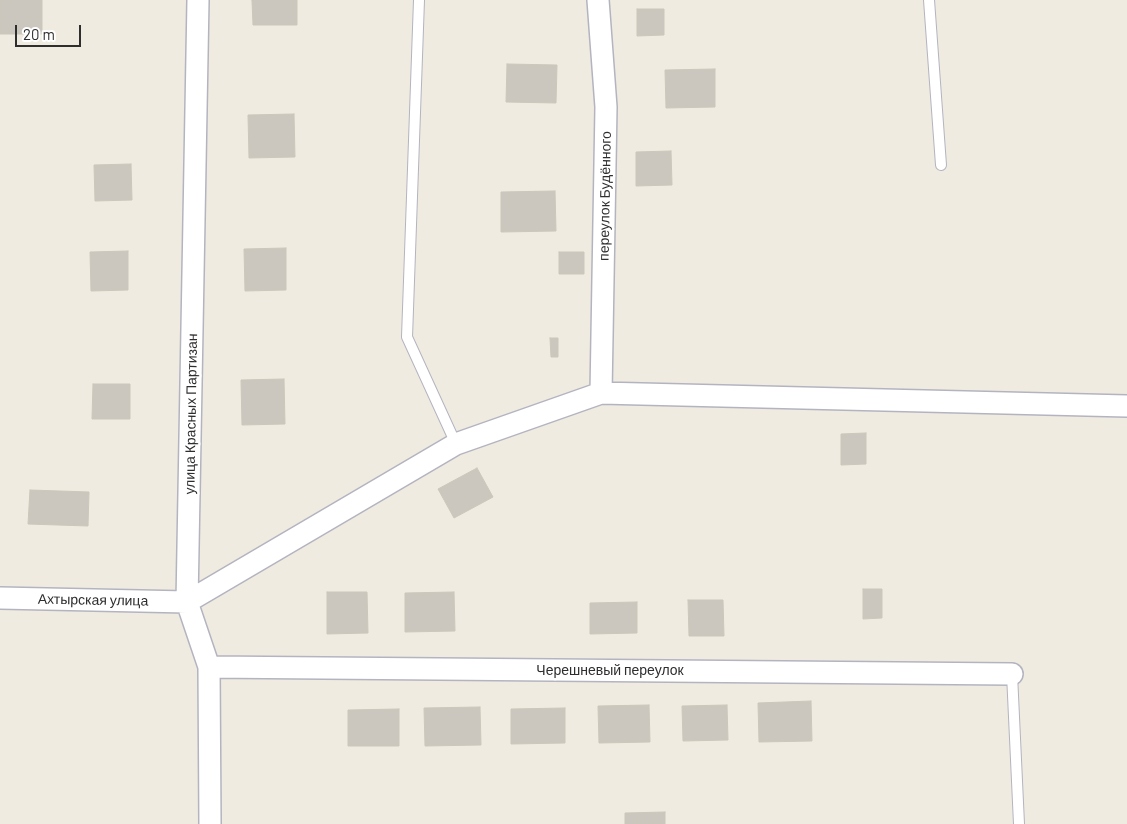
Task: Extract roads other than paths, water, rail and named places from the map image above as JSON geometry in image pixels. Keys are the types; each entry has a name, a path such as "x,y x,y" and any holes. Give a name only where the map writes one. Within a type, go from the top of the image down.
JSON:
{"street":[{"name":"улица Красных Партизан","path":"198,0 187,602 209,667 210,824"},
{"name":"переулок Будённого","path":"598,0 606,107 601,393"},
{"path":"187,602 456,444 601,393 1127,406"},
{"name":"Ахтырская улица","path":"0,598 187,602"},
{"name":"Черешневый переулок","path":"209,667 1012,674"}],"lane":[{"path":"419,0 407,337 456,444"},
{"path":"930,0 941,165"},
{"path":"1012,674 1019,824"}]}
